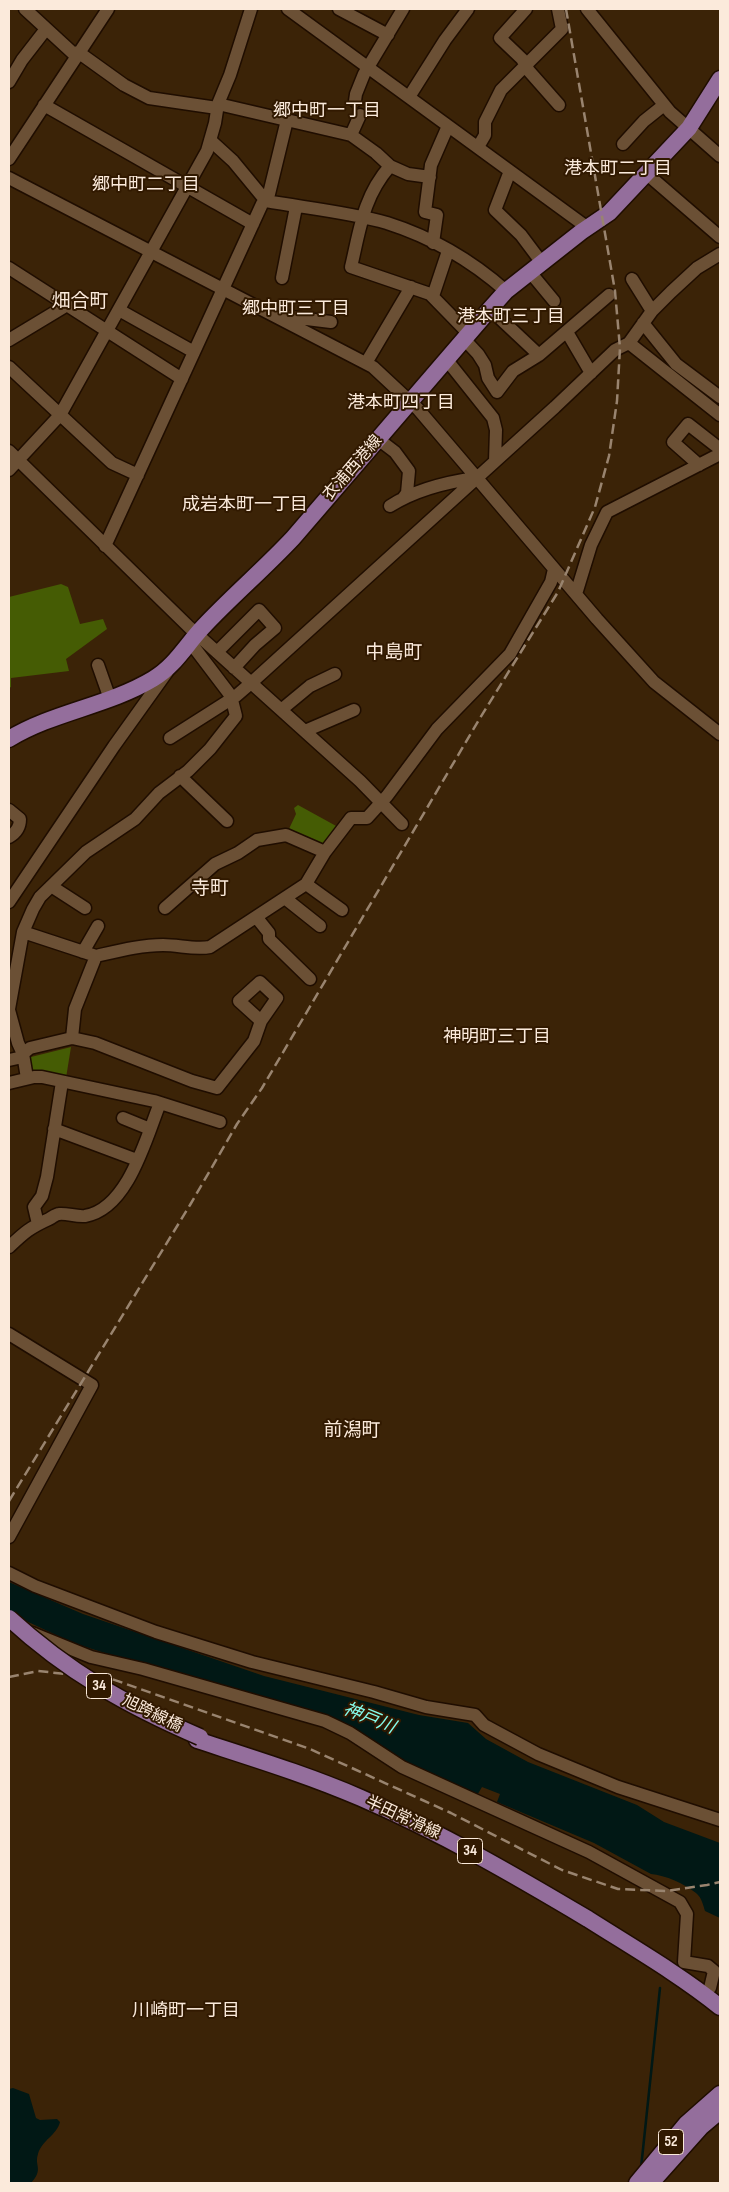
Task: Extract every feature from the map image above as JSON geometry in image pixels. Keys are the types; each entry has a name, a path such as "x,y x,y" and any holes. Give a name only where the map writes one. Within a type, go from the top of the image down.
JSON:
{"main road":[{"name":"衣浦西港線","path":"9,739 59,717 110,699 144,692 172,666 193,638 267,566 506,292 609,213 689,128 718,90"},
{"name":"旭跨線橋","path":"9,1618 40,1646 110,1694 198,1739"},
{"name":"旭跨線橋","path":"9,1624 38,1650 107,1698 146,1719 198,1739"},
{"name":"半田常滑線","path":"198,1739 285,1769 360,1798 466,1848 613,1935 720,2007"},
{"name":"半田常滑線","path":"198,1739 368,1794 436,1825 510,1864 715,1992"},
{"name":"34","path":"466,1848 578,1921 720,2020"},
{"name":"52","path":"637,2183 686,2124 716,2106"},
{"name":"52","path":"651,2183 701,2127 716,2106"}],"street":[{"path":"25,9 77,54 124,85 149,98 218,106 351,135 390,166 408,174 430,177"},
{"path":"9,159 108,9"},
{"path":"9,470 13,455 60,415 207,151 216,123 218,106 251,9"},
{"path":"339,9 388,35"},
{"path":"355,101 358,88 368,68 403,9"},
{"path":"409,97 445,40 468,9"},
{"path":"526,9 500,38 522,59 559,105"},
{"path":"478,147 485,135 485,122 501,90 562,29 558,9"},
{"path":"587,9 664,105 720,156"},
{"path":"293,11 588,228"},
{"path":"9,82 22,60 46,29"},
{"path":"44,105 253,224"},
{"path":"623,144 644,121 664,105"},
{"path":"351,135 360,115"},
{"path":"105,546 262,204 269,195 287,120"},
{"path":"433,243 437,215 425,212 432,165 448,126"},
{"path":"210,140 234,161 266,201 363,218 405,230 474,266 506,292"},
{"path":"390,166 373,189 363,218 351,268 411,286 433,296 466,336 485,365 488,378 497,392 513,371 539,355 609,295"},
{"path":"510,171 495,210 521,235 554,301"},
{"path":"647,174 720,235"},
{"path":"9,178 366,363 410,401 654,682 720,734"},
{"path":"282,278 296,207"},
{"path":"433,296 448,251"},
{"path":"170,738 232,699 251,683 615,350 629,343 652,311 697,268 720,254"},
{"path":"9,268 182,378"},
{"path":"632,279 652,311"},
{"path":"366,363 411,286"},
{"path":"9,340 67,305"},
{"path":"490,309 539,355"},
{"path":"119,310 194,352"},
{"path":"275,316 331,322"},
{"path":"643,323 676,364 720,397"},
{"path":"567,332 591,373"},
{"path":"629,343 720,415"},
{"path":"446,359 493,418 496,430 495,461"},
{"path":"9,367 112,463 138,474"},
{"path":"699,465 673,442 688,424 720,449"},
{"path":"378,439 395,452 409,471 407,493 404,497"},
{"path":"576,594 591,545 607,512 720,454"},
{"path":"13,455 105,546 193,638 232,699 236,716 210,749 159,793 136,819 86,852 51,886 33,909 23,932 9,1009 18,1043 24,1054 27,1078"},
{"path":"390,506 404,497 457,480 476,478"},
{"path":"23,932 96,956 148,945 203,948 210,947 286,899 306,884 325,852 351,818 367,818 382,802 437,729 510,654 551,582 554,569"},
{"path":"217,652 259,610 275,628 255,645 234,668"},
{"path":"193,638 217,652 382,802 402,824"},
{"path":"98,665 110,699"},
{"path":"280,710 310,686 335,674"},
{"path":"33,909 11,899 144,692"},
{"path":"305,731 354,710"},
{"path":"180,776 227,821"},
{"path":"9,810 20,818 17,831 9,837"},
{"path":"165,908 215,864 238,853 257,840 286,835 325,852"},
{"path":"306,884 342,910"},
{"path":"51,886 85,908"},
{"path":"286,899 320,926"},
{"path":"257,918 269,933 269,939 310,979"},
{"path":"82,952 98,926"},
{"path":"72,1038 75,1009 96,956"},
{"path":"9,1060 24,1054 30,1048 72,1038 96,1044 192,1081 217,1088 254,1041 261,1021"},
{"path":"9,1084 27,1078 42,1077 160,1103 220,1122"},
{"path":"38,1224 34,1208 42,1196 47,1177 62,1082"},
{"path":"11,1241 38,1224 59,1214 86,1216 106,1208 124,1188 132,1175 160,1103"},
{"path":"123,1118 150,1129"},
{"path":"54,1129 137,1160"},
{"path":"9,1334 92,1385 9,1538"},
{"path":"9,1573 35,1586 156,1632 252,1662 374,1692 426,1707 475,1715 484,1725 538,1754 618,1787 720,1820"},
{"path":"9,1624 91,1657 143,1669 325,1721 350,1733 413,1772 589,1852 662,1891 684,1905 687,1914 684,1962 708,1966 714,1972 715,1992"}],"green space":[{"path":"61,584 68,587 80,624 103,619 107,629 66,659 69,671 11,678 11,687 9,688 9,597"},
{"path":"298,805 338,827 326,843 321,845 288,831 296,814 294,808"},
{"path":"71,1047 66,1078 31,1071 31,1057"}],"water":[{"name":"神戸川","path":"9,1582 83,1614 264,1676 419,1715 468,1723 486,1739 528,1762 637,1805 664,1822 720,1843 720,1918 705,1911 698,1895 681,1883 651,1874 594,1843 497,1802 500,1794 482,1787 476,1797 404,1763 339,1724 73,1643 9,1613"},
{"path":"13,2088 29,2094 36,2118 40,2120 57,2119 60,2122 56,2131 40,2149 37,2158 38,2171 31,2183 9,2183 9,2089"}],"waterway":[{"path":"641,2168 660,1988"}],"railway":[{"path":"9,1501 190,1205 237,1124 262,1088 480,718 558,592 595,507 609,456 617,401 620,348 615,291 566,9"},
{"path":"9,1677 38,1671 112,1679 310,1749 451,1813 562,1870 618,1889 667,1891 720,1882"}],"district":[{"name":"郷中町一丁目","path":"327,111"},
{"name":"港本町二丁目","path":"618,169"},
{"name":"郷中町二丁目","path":"146,185"},
{"name":"畑合町","path":"80,302"},
{"name":"郷中町三丁目","path":"296,309"},
{"name":"港本町三丁目","path":"511,317"},
{"name":"港本町四丁目","path":"401,403"},
{"name":"成岩本町一丁目","path":"245,505"},
{"name":"中島町","path":"394,653"},
{"name":"寺町","path":"210,889"},
{"name":"神明町三丁目","path":"497,1037"},
{"name":"前潟町","path":"352,1431"},
{"name":"川崎町一丁目","path":"186,2011"}]}
